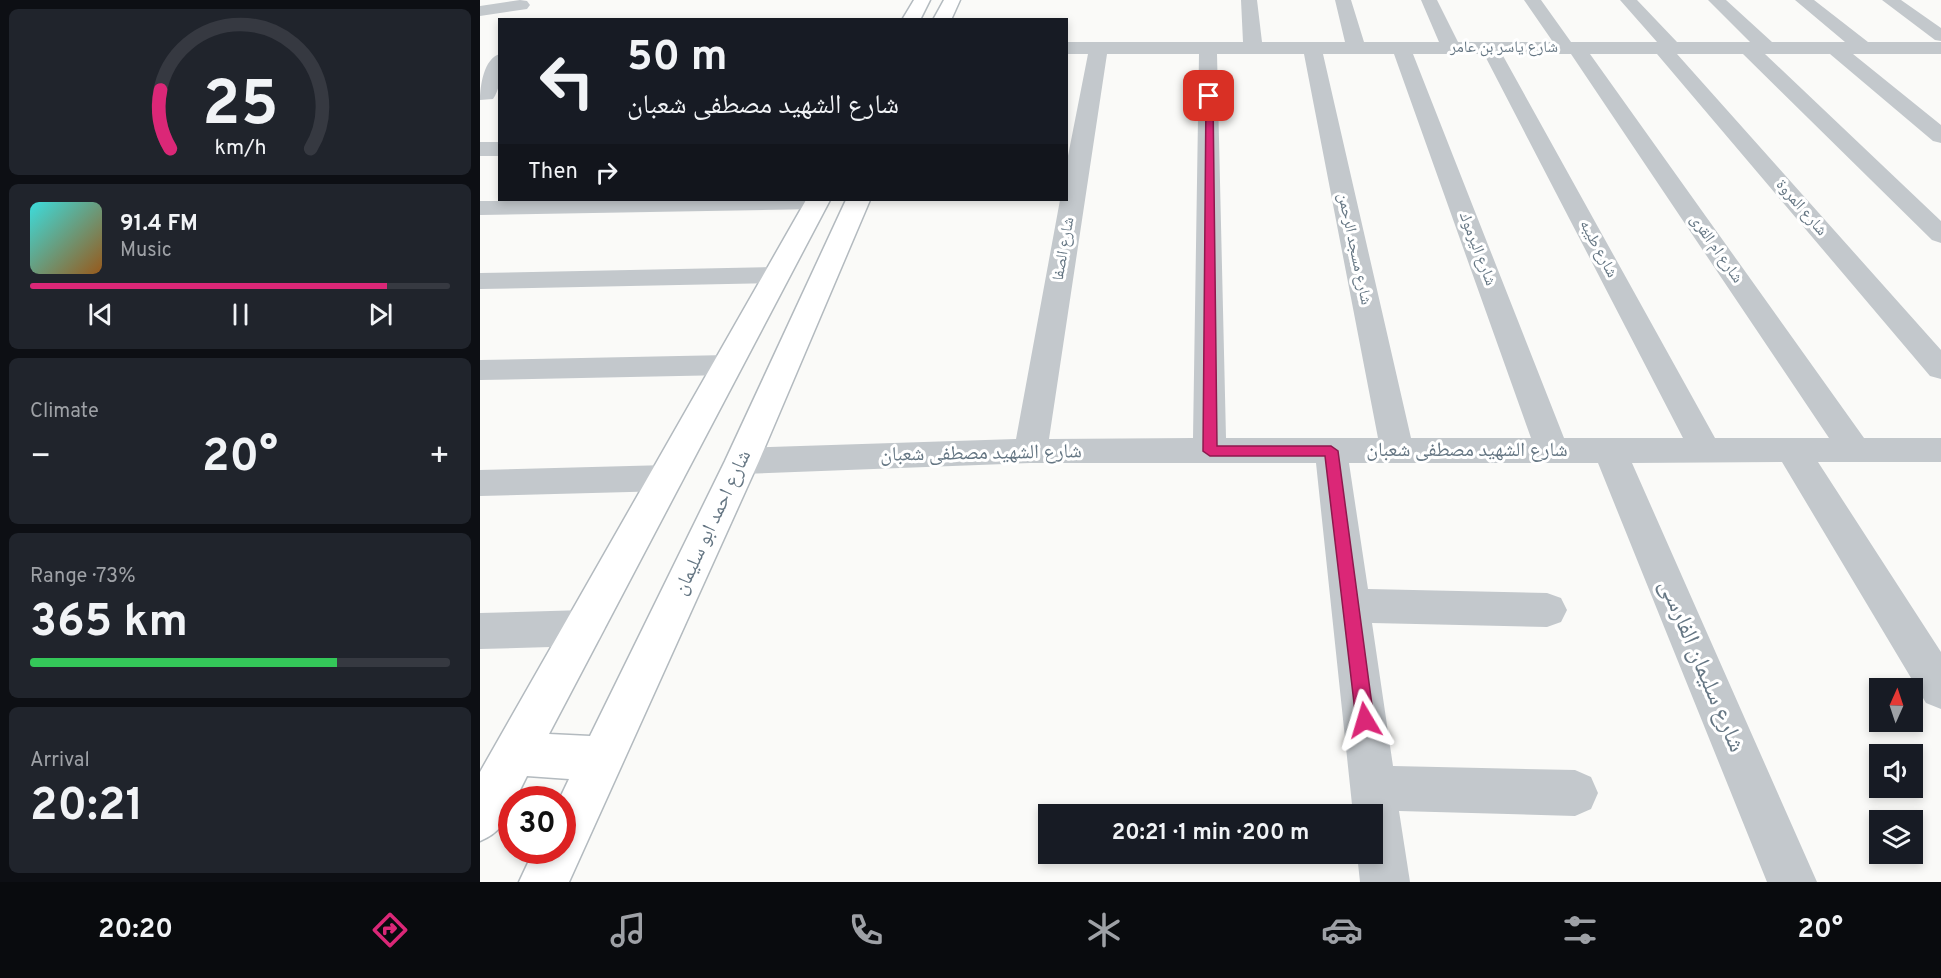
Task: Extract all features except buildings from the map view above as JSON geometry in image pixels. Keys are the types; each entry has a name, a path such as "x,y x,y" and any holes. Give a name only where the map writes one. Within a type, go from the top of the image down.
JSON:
{"main road":[{"path":"912,18 922,0"},
{"path":"943,18 952,0"},
{"path":"480,818 818,201"},
{"name":"شارع احمد ابو سليمان","path":"576,815 742,461 858,201"},
{"path":"516,754 603,759"},
{"path":"544,882 552,864"}],"street":[{"path":"1249,0 1254,48"},
{"path":"1343,0 1356,48"},
{"path":"1429,0 1450,48"},
{"name":"شارع ام القرى","path":"1532,0 1571,48 1855,450"},
{"name":"شارع المروة","path":"1628,0 1941,369"},
{"path":"1716,0 1758,48 1941,235"},
{"path":"1803,0 1864,48"},
{"path":"1890,0 1941,36"},
{"path":"480,10 519,8"},
{"name":"شارع ياسر بن عامر","path":"1068,48 1941,48"},
{"name":"شارع الصفا","path":"1030,451 1098,48"},
{"path":"1208,48 1210,451"},
{"name":"شارع مسجد الرحمن","path":"1312,48 1397,451"},
{"name":"شارع اليرموك","path":"1401,48 1552,450"},
{"name":"شارع طيبه","path":"1490,48 1706,451"},
{"path":"1835,48 1941,136"},
{"path":"1920,48 1941,63"},
{"path":"488,95 498,66"},
{"path":"480,149 498,149"},
{"path":"480,208 818,201"},
{"path":"480,280 777,275"},
{"path":"480,370 728,365"},
{"name":"شارع سليمان الفارسى","path":"1610,450 1792,882"},
{"path":"1792,450 1941,688"},
{"name":"شارع الشهيد مصطفى شعبان","path":"742,461 1030,451 1941,450"},
{"path":"1331,451 1385,882"},
{"path":"480,483 667,478"},
{"path":"1350,606 1547,610"},
{"path":"480,632 585,628"},
{"path":"1374,788 1575,793"}],"route":[{"path":"1209,96 1210,451 1331,451 1365,720"}]}
